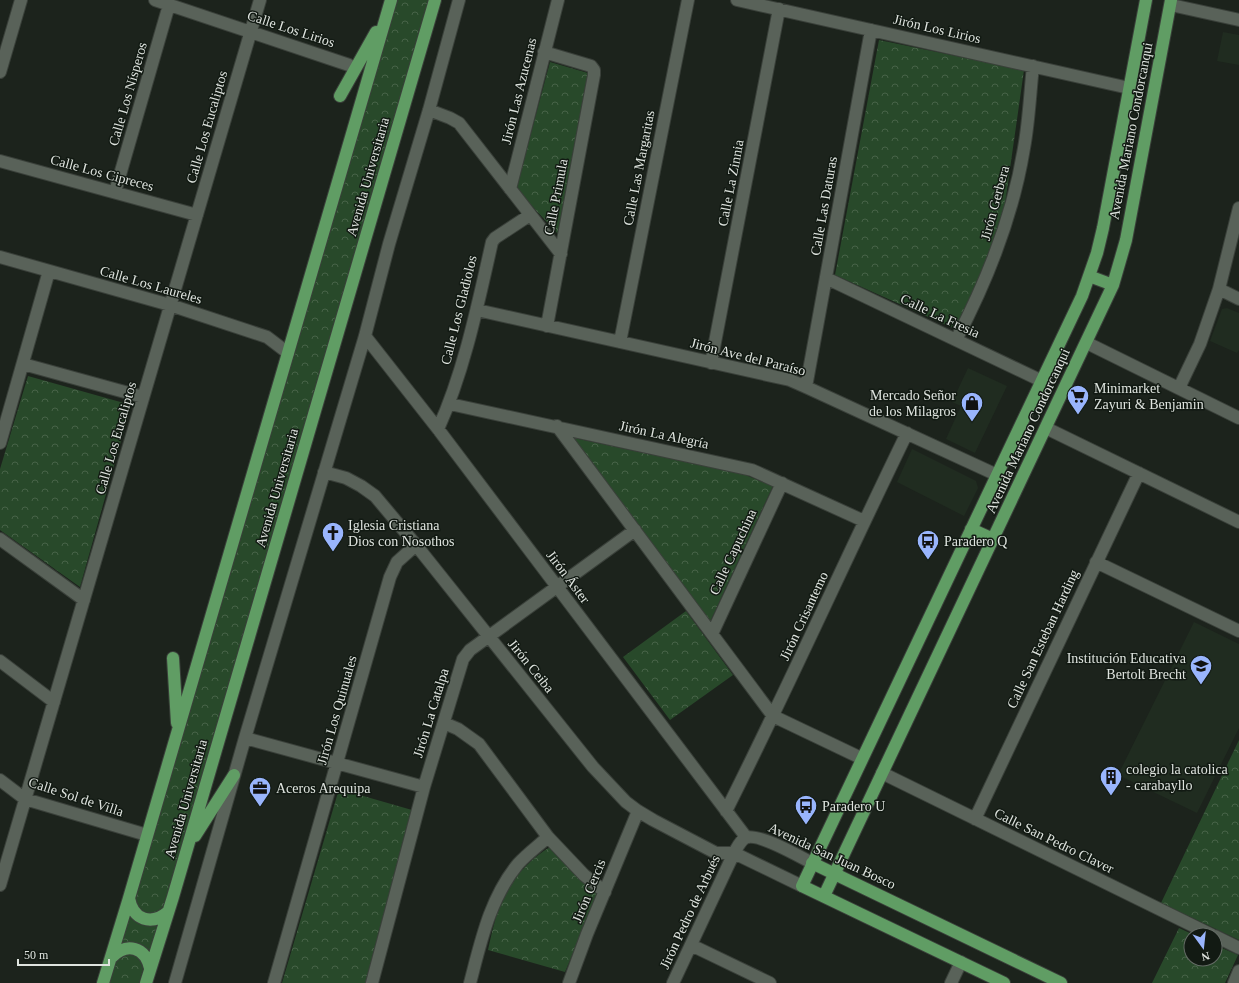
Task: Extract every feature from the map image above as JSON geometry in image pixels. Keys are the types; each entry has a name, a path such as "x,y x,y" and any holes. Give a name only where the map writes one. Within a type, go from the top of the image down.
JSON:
{"main road":[{"name":"Avenida Universitaria","path":"103,983 130,898 147,835 391,0"},
{"name":"Avenida Universitaria","path":"146,983 188,847 435,0"},
{"name":"Avenida Mariano Condorcanqui","path":"802,886 861,758 1074,314 1089,276 1097,253 1103,228 1146,0"},
{"name":"Avenida Mariano Condorcanqui","path":"824,896 1087,343 1113,285 1126,240 1171,2"},
{"path":"340,96 387,14"},
{"path":"1089,276 1113,285"},
{"path":"971,529 994,539"},
{"path":"173,658 178,732"},
{"path":"188,847 234,775"},
{"name":"Avenida San Juan Bosco","path":"812,862 1061,983"},
{"path":"802,886 1004,983"},
{"path":"130,898 133,910 144,919 152,920 161,918 168,912"},
{"path":"112,958 118,951 126,948 135,949 143,953 148,960 150,968"}],"street":[{"path":"1,65 20,0"},
{"name":"Calle Los Lirios","path":"155,0 349,65"},
{"name":"Calle Los Eucaliptos","path":"0,885 260,0"},
{"path":"175,983 234,775 365,336 389,244 460,0"},
{"name":"Jirón Las Azucenas","path":"510,189 558,0"},
{"name":"Calle Las Margaritas","path":"620,342 688,0"},
{"name":"Jirón Los Lirios","path":"737,0 1129,88"},
{"path":"1171,2 1239,20"},
{"name":"Calle Los Nísperos","path":"115,192 169,5"},
{"name":"Calle La Zinnia","path":"711,363 779,9"},
{"name":"Calle Las Daturas","path":"806,387 871,30"},
{"name":"Calle Primula","path":"544,52 591,66 594,70 547,326"},
{"name":"Jirón Gerbera","path":"956,340 985,282 1007,221 1017,185 1024,148 1033,66"},
{"path":"429,110 459,123 561,254"},
{"name":"Calle Los Cipreces","path":"0,161 197,215"},
{"path":"1179,388 1200,344 1219,289 1239,208"},
{"name":"Calle Los Gladiolos","path":"438,429 450,404 476,310 492,242 495,238 530,215"},
{"name":"Calle Los Laureles","path":"0,257 170,305 268,337 288,353"},
{"path":"0,443 49,271"},
{"name":"Calle La Fresia","path":"826,278 1042,381"},
{"path":"1219,289 1239,299"},
{"name":"Jirón Ave del Paraíso","path":"476,310 790,380 997,475"},
{"name":"Jirón Áster","path":"365,336 438,429 746,837"},
{"path":"1087,343 1239,418"},
{"path":"23,364 143,397"},
{"name":"Jirón La Alegría","path":"450,404 557,426 752,470 864,522"},
{"path":"557,426 773,716 861,758"},
{"path":"1046,428 1239,522"},
{"name":"Jirón Crisantemo","path":"726,811 773,716 907,433"},
{"name":"Jirón Ceiba","path":"324,472 346,478 375,496 605,781 626,802 638,811 716,853 734,853"},
{"name":"Calle San Esteban Harding","path":"975,819 1139,472"},
{"name":"Calle Capuchina","path":"712,634 782,483"},
{"name":"Jirón La Catalpa","path":"372,983 424,787 463,659 470,650 488,636 635,530"},
{"path":"0,540 84,600"},
{"name":"Jirón Los Quinuales","path":"274,983 390,577 398,562 416,545"},
{"path":"1096,562 1239,631"},
{"path":"0,662 54,702"},
{"path":"444,723 458,729 479,744 548,837 584,875 605,892"},
{"path":"245,738 424,787"},
{"name":"Calle San Pedro Claver","path":"882,773 1196,927"},
{"name":"Calle Sol de Villa","path":"0,780 25,799 147,835"},
{"name":"Jirón Cercis","path":"569,983 638,811"},
{"path":"470,983 484,929 494,902 505,882 519,863 548,837"},
{"name":"Avenida San Juan Bosco","path":"734,853 746,837 755,837 761,838 812,862"},
{"path":"734,853 802,886"},
{"name":"Jirón Pedro de Arbués","path":"673,983 734,853"},
{"path":"1223,940 1239,948"},
{"path":"691,945 770,983"},
{"path":"952,983 961,962"},
{"path":"1234,983 1239,971"}],"shaded area":[{"path":"1223,32 1239,35 1239,65 1217,61"},
{"path":"1227,308 1239,313 1239,350 1237,353 1210,341 1222,309"},
{"name":"Mercado Señor de los Milagros","path":"968,368 1007,386 975,453 946,439 961,406 952,402"},
{"path":"912,449 976,481 978,488 964,516 897,482"},
{"name":"Institución Educativa Bertolt Brecht","path":"1194,622 1239,644 1239,728 1197,813 1118,775"}],"green space":[{"path":"396,0 429,0 165,904 139,983 107,983"},
{"path":"879,40 1024,70 1003,218 988,260 955,329 835,275"},
{"path":"550,62 588,73 558,234 516,189"},
{"path":"28,376 131,405 80,587 0,530 0,469"},
{"path":"574,438 743,474 773,486 710,622"},
{"path":"686,611 733,675 670,720 623,657"},
{"path":"1239,740 1239,940 1223,932 1223,927 1212,927 1161,903"},
{"path":"339,789 412,810 366,983 282,983"},
{"path":"550,847 599,892 565,972 488,950 497,913 513,881 526,866"},
{"path":"1179,928 1183,930 1183,967 1223,967 1223,948 1238,955 1225,983 1152,983"}],"place":[{"name":"Minimarket Zayuri & Benjamin","path":"1078,416"},
{"name":"Mercado Señor de los Milagros","path":"972,422"},
{"name":"Iglesia Cristiana Dios con Nosothos","path":"333,552"},
{"name":"Paradero Q","path":"928,560"},
{"name":"Institución Educativa Bertolt Brecht","path":"1201,686"},
{"name":"colegio la catolica - carabayllo","path":"1111,796"},
{"name":"Aceros Arequipa","path":"260,808"},
{"name":"Paradero U","path":"806,826"}]}
